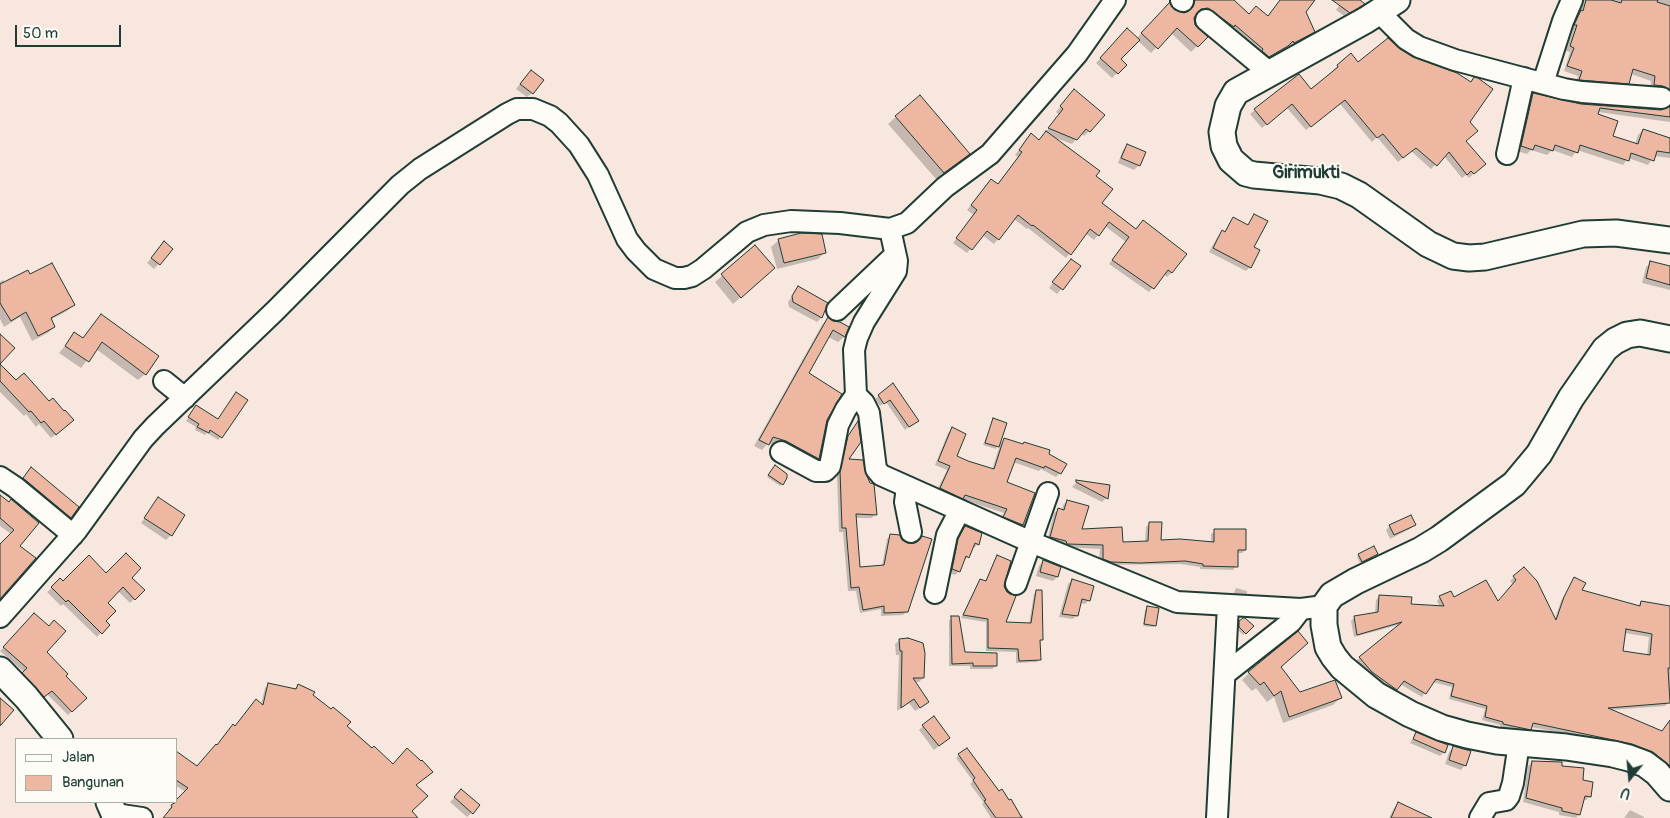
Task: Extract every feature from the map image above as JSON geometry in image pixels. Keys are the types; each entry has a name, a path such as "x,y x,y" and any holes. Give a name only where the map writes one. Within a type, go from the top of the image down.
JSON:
{"main road":[{"path":"1388,6 1236,92 1228,106 1222,132 1224,146 1231,160 1246,173 1254,175 1320,181 1341,186 1359,195 1428,244 1453,256 1468,258 1485,257 1583,234 1616,233 1670,240"},
{"path":"1670,339 1640,334 1627,335 1615,341 1598,358 1571,398 1539,454 1514,484 1439,539 1421,550 1356,581 1313,608 1324,626 1325,636 1334,657 1356,680 1376,695 1410,714 1442,728 1467,736 1497,741 1576,748 1629,758 1645,764 1657,773 1670,788"},
{"path":"0,670 59,738"}],"street":[{"path":"0,617 73,535 143,439 155,426 276,311 400,185 420,169 517,109 533,109 550,116 579,145 598,175 627,239 645,262 662,274 675,278 692,276 747,232 764,225 791,221 840,223 890,229 915,218 945,187 990,154 1078,54 1115,0"},
{"path":"1543,83 1563,21 1572,0"},
{"path":"1388,6 1406,39 1419,47 1455,60 1582,92 1662,98"},
{"path":"1206,20 1270,73"},
{"path":"1507,154 1524,78"},
{"path":"781,452 816,471 825,471 830,466 838,424 856,395 854,350 857,338 864,322 896,271 890,229"},
{"path":"837,310 895,255"},
{"path":"164,381 185,398"},
{"path":"856,395 864,403 869,413 876,470 881,475 1031,542 1177,602 1313,608"},
{"path":"0,477 15,487 73,535"},
{"path":"907,487 905,502 911,532"},
{"path":"1016,584 1048,493"},
{"path":"935,593 947,535 960,510"},
{"path":"1216,818 1228,605"},
{"path":"1225,674 1291,622 1313,608"},
{"path":"1480,818 1489,803 1506,800 1509,796 1513,783 1519,743"},
{"path":"114,811 142,818"}],"building":[{"path":"1195,0 1234,0 1249,14 1256,6 1268,16 1280,0 1315,0 1306,12 1315,32 1294,43 1293,41 1269,57 1262,51 1263,49 1235,25 1234,27 1208,8 1201,9 1194,18 1195,25 1208,37 1198,47 1177,28 1158,49 1141,33 1170,2 1175,10 1184,13 1193,7"},
{"path":"1332,0 1360,0 1365,4 1350,13"},
{"path":"1586,0 1611,0 1621,3 1622,0 1658,0 1657,2 1670,6 1670,90 1663,86 1654,85 1655,76 1633,69 1629,84 1579,80 1582,71 1567,66 1574,48 1570,46 1577,25 1574,25 1581,10 1583,11"},
{"path":"1127,28 1140,40 1121,59 1127,65 1118,74 1100,58"},
{"path":"1388,38 1413,57 1457,73 1471,82 1474,77 1478,78 1493,89 1470,122 1478,131 1466,141 1486,164 1474,174 1471,171 1467,175 1449,152 1437,166 1416,148 1403,158 1383,134 1377,138 1345,100 1311,127 1292,104 1267,125 1254,109 1299,74 1311,89 1338,67 1337,65 1351,53 1358,62"},
{"path":"531,70 544,80 533,94 520,84"},
{"path":"1074,89 1105,115 1090,132 1086,129 1077,140 1048,128 1063,109 1060,106"},
{"path":"1533,93 1581,104 1661,110 1670,106 1670,117 1600,108 1598,114 1618,121 1613,136 1638,144 1643,129 1670,138 1670,153 1657,151 1654,161 1631,153 1629,161 1580,145 1578,153 1555,145 1553,151 1535,145 1533,150 1521,146"},
{"path":"920,95 970,154 944,173 895,116"},
{"path":"1046,131 1100,171 1096,176 1113,189 1102,203 1136,229 1143,220 1187,254 1172,273 1168,270 1154,289 1112,260 1129,237 1109,222 1099,236 1090,229 1071,255 1018,215 999,240 987,231 972,250 956,238 977,210 971,205 991,179 998,184 1022,152 1019,150 1031,133 1039,140"},
{"path":"1127,144 1146,152 1140,166 1121,158"},
{"path":"1254,214 1268,221 1254,247 1260,250 1251,268 1213,248 1222,230 1225,232 1233,217 1248,225"},
{"path":"801,233 822,234 826,253 784,263 778,239"},
{"path":"164,241 173,249 160,265 151,258"},
{"path":"755,245 775,268 741,298 721,274"},
{"path":"1071,259 1081,266 1063,290 1052,282"},
{"path":"1650,261 1670,266 1670,285 1646,278"},
{"path":"52,263 75,305 51,318 55,327 38,336 26,312 11,321 0,303 0,284 28,270 30,274"},
{"path":"798,286 828,303 822,318 793,302 792,296"},
{"path":"101,314 159,356 146,375 102,342 89,362 65,346 74,332 83,338"},
{"path":"828,317 849,327 845,337 833,330 809,373 842,394 827,420 819,459 786,441 773,437 769,445 759,440"},
{"path":"0,334 15,348 0,364"},
{"path":"0,364 16,380 24,373 49,401 53,398 74,420 56,435 44,421 41,423 31,411 29,412 0,381"},
{"path":"893,383 919,421 909,427 890,400 884,404 878,395"},
{"path":"236,392 248,400 222,438 210,430 209,433 197,427 199,424 188,417 196,405 218,419"},
{"path":"993,418 1007,423 999,447 985,443"},
{"path":"858,421 861,442 849,459 863,460 870,483 874,484 877,515 856,514 860,567 884,565 890,534 900,535 902,540 908,543 918,541 922,536 932,539 908,612 884,613 884,606 863,610 859,587 851,588 846,528 842,528 840,471 848,436"},
{"path":"952,427 966,434 957,456 968,461 994,469 1004,438 1050,450 1049,454 1067,464 1061,474 1045,466 1044,468 1016,458 1007,482 1035,493 1023,525 1003,517 1007,509 965,495 963,499 940,488 950,466 938,461"},
{"path":"775,465 787,474 783,485 768,475"},
{"path":"31,467 79,507 71,518 23,478"},
{"path":"1076,480 1110,485 1108,499 1076,482"},
{"path":"0,495 9,502 11,499 39,523 20,546 36,558 0,599 0,544 14,530 0,518"},
{"path":"158,497 185,515 172,536 144,518"},
{"path":"1067,500 1089,506 1082,529 1122,527 1123,542 1148,541 1149,522 1162,522 1161,540 1180,539 1214,542 1214,529 1246,529 1246,550 1238,550 1238,567 1203,566 1203,564 1185,561 1111,562 1103,559 1103,545 1067,544 1066,541 1050,537 1058,508 1064,510"},
{"path":"1411,515 1416,525 1394,535 1389,525"},
{"path":"965,526 982,533 979,545 975,543 969,558 966,556 960,572 952,569 958,539"},
{"path":"1374,546 1378,554 1362,562 1358,554"},
{"path":"126,553 141,568 132,578 145,590 135,600 123,587 108,603 116,611 106,621 110,625 102,634 68,600 66,602 51,587 60,578 63,581 89,555 106,573"},
{"path":"997,555 1011,561 1004,586 1007,592 1016,596 1006,622 1031,623 1036,590 1042,590 1043,640 1040,640 1041,660 1019,661 1018,649 988,648 988,619 963,615 980,579 986,581"},
{"path":"1043,560 1061,567 1058,577 1040,572"},
{"path":"1524,567 1537,581 1556,620 1564,597 1574,577 1586,583 1582,590 1640,606 1641,601 1670,606 1670,668 1668,668 1670,703 1608,708 1662,731 1670,720 1670,766 1653,752 1632,744 1533,723 1531,730 1503,724 1503,722 1485,717 1487,706 1451,696 1454,684 1436,679 1426,694 1404,681 1397,690 1372,672 1359,657 1402,622 1357,635 1354,616 1378,612 1379,595 1412,597 1411,604 1444,606 1439,596 1451,591 1454,597 1486,580 1498,601 1516,580 1513,576","holes":["1626,629 1652,634 1650,655 1623,651"]},
{"path":"1072,579 1094,586 1090,601 1082,599 1078,616 1062,614"},
{"path":"1147,606 1159,608 1156,626 1144,624"},
{"path":"34,613 49,626 54,620 66,631 47,652 87,698 72,712 52,691 44,697 22,673 27,668 3,647"},
{"path":"951,616 959,616 965,652 997,653 997,666 973,666 973,663 952,664"},
{"path":"1243,618 1254,626 1246,634 1239,627 1239,621"},
{"path":"1298,631 1308,643 1281,667 1300,692 1335,680 1342,698 1289,717 1281,691 1274,696 1264,682 1260,685 1248,672"},
{"path":"908,638 923,643 925,653 924,678 913,678 929,702 920,708 914,699 901,708 902,651 900,651 899,639"},
{"path":"268,683 296,689 298,684 315,692 313,695 331,709 333,707 351,722 347,726 372,748 374,746 393,764 407,748 433,772 416,785 428,796 412,811 418,818 163,818 172,807 171,805 178,803 178,798 188,788 178,781 178,752 197,766 217,745 233,724 235,726 256,699 263,705"},
{"path":"0,698 14,710 0,726"},
{"path":"934,716 950,738 939,746 922,725"},
{"path":"1416,732 1448,745 1445,753 1413,739"},
{"path":"1453,746 1471,751 1466,766 1449,760"},
{"path":"967,748 999,791 1002,789 1009,800 1011,799 1022,818 996,818 984,801 986,800 973,780 975,778 958,754"},
{"path":"1532,761 1562,762 1562,766 1584,768 1583,780 1593,782 1591,797 1585,796 1580,815 1562,811 1562,808 1526,798"},
{"path":"461,789 480,805 473,814 454,797"},
{"path":"1398,802 1432,818 1391,818"}],"district":[{"name":"Girimukti","path":"1306,173"}]}
